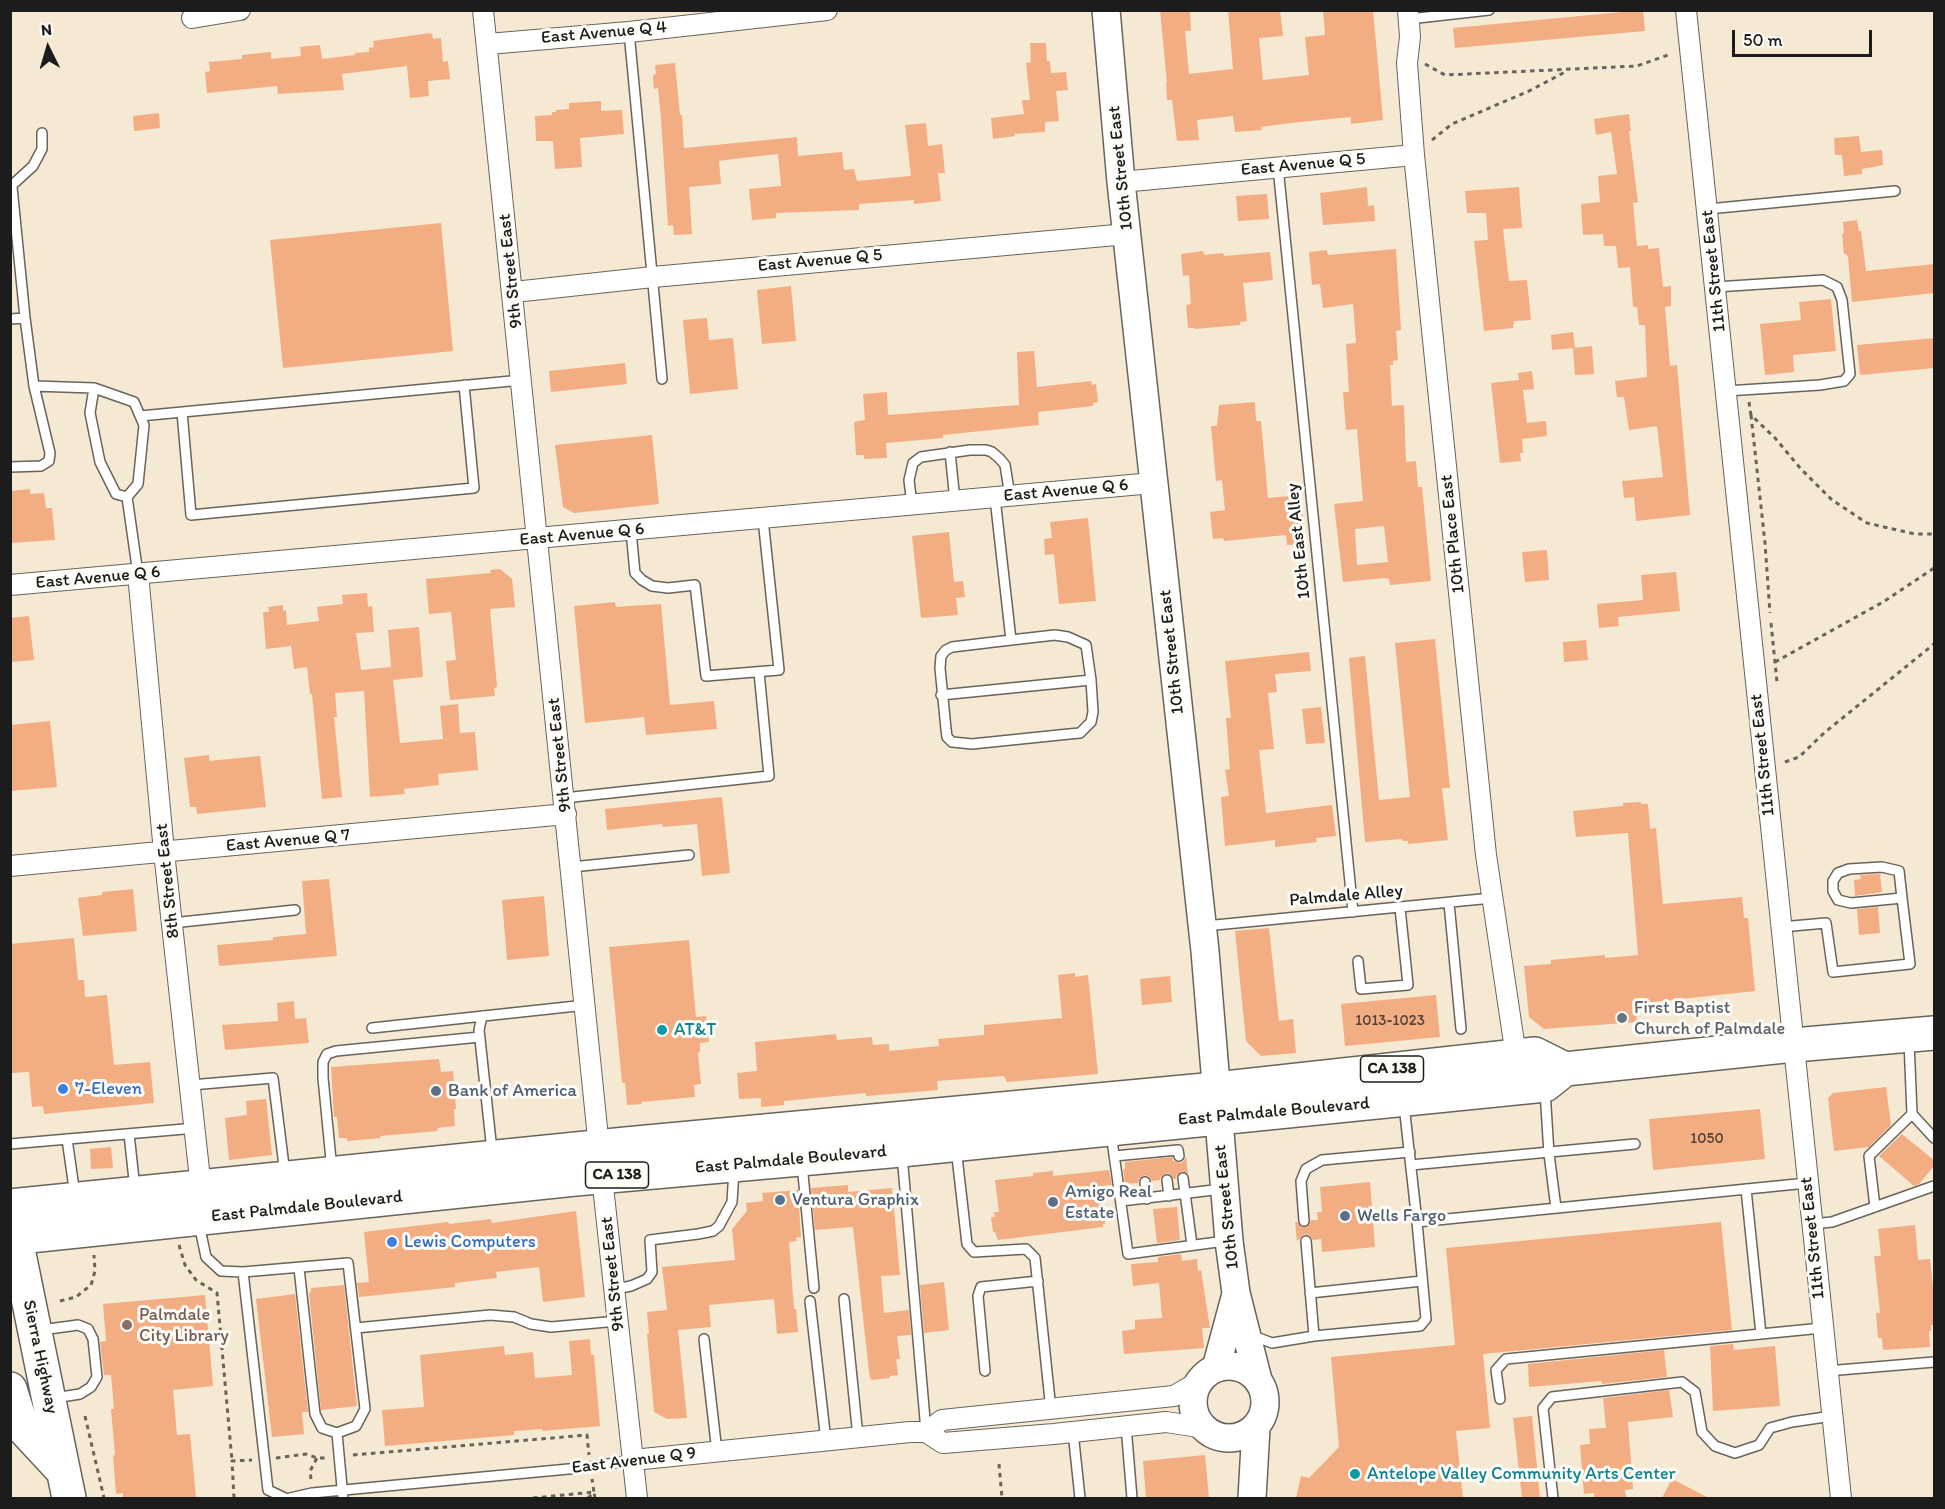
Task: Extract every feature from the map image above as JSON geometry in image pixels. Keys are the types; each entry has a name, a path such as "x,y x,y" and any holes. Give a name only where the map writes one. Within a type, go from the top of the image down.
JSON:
{"highway":[{"name":"East Palmdale Boulevard","path":"12,1224 76,1200 136,1194 200,1203 285,1179 493,1158 734,1165 956,1144 1161,1143 1217,1104 1404,1100 1794,1045 1922,1034"},
{"name":"East Palmdale Boulevard","path":"12,1224 601,1162 1217,1104 1535,1054 1555,1077"},
{"name":"Sierra Highway","path":"12,1224 66,1485"},
{"path":"10,1389 22,1427 66,1485"}],"main road":[{"name":"10th Street East","path":"1106,10 1121,182 1212,1015 1229,1241 1236,1293 1258,1380"},
{"name":"10th Street East","path":"1207,1375 1236,1293"},
{"path":"1227,1366 1239,1367 1249,1372 1258,1380 1264,1391 1266,1404 1263,1416 1256,1428 1252,1496 1213,1433 1195,1415 1192,1404 1194,1392 1207,1375 1227,1366"},
{"path":"1213,1433 1234,1438 1256,1428"}],"street":[{"path":"192,18 240,10"},
{"name":"9th Street East","path":"483,10 514,292 637,1498"},
{"name":"East Avenue Q 4","path":"488,44 629,32 827,10"},
{"name":"11th Street East","path":"1686,10 1841,1498"},
{"name":"10th Place East","path":"1408,15 1410,37 1407,63 1414,154 1485,843 1516,1056"},
{"name":"East Avenue Q 5","path":"1121,182 1414,154"},
{"name":"East Avenue Q 5","path":"514,292 653,276 1127,234"},
{"name":"East Avenue Q 6","path":"10,585 1154,483"},
{"name":"8th Street East","path":"138,574 164,852 191,1085 200,1203"},
{"name":"East Avenue Q 7","path":"10,866 164,852 565,806"},
{"name":"East Avenue Q 9","path":"633,1460 926,1432 942,1420 1174,1396 1207,1375"},
{"name":"East Avenue Q 9","path":"926,1432 943,1443 1166,1422 1213,1433"}],"lane":[{"path":"1408,15 1489,10"},
{"path":"629,32 662,379"},
{"path":"10,467 41,466 49,461 50,453 34,386 11,187 33,166 42,149 42,134"},
{"name":"10th East Alley","path":"1278,167 1353,912"},
{"path":"1708,209 1895,191"},
{"path":"1716,287 1823,280 1836,287 1842,300 1850,374 1844,381 1820,385 1725,391"},
{"path":"10,319 25,318"},
{"path":"140,416 522,380"},
{"path":"182,412 191,515 474,488 464,385"},
{"path":"34,386 94,388 134,402 144,425 138,484 127,497 138,574"},
{"path":"94,388 90,413 100,462 116,494 127,497"},
{"path":"912,505 909,480 913,463 921,457 978,450 992,452 1005,465 1002,497 1011,640"},
{"path":"950,452 955,501"},
{"path":"631,531 635,573 642,580 652,586 668,588 695,585 706,676 759,672 779,670 763,519"},
{"path":"1055,635 1079,640 1086,645 1088,651 1091,680 1093,712 1091,722 1080,733 972,744 952,742 947,737 940,668 941,656 945,650 952,647 1055,635"},
{"path":"565,806 769,776 759,672"},
{"path":"941,694 1091,680"},
{"path":"572,867 689,855"},
{"path":"1782,927 1826,923 1833,972 1910,964 1899,872 1882,867 1849,869 1838,873 1833,881 1833,891 1838,900 1851,903 1902,898"},
{"name":"Palmdale Alley","path":"1202,926 1492,898"},
{"path":"1449,903 1461,1029"},
{"path":"1358,961 1361,989 1408,985 1400,908"},
{"path":"172,923 295,910"},
{"path":"372,1028 586,1005"},
{"path":"482,1016 479,1030 493,1158"},
{"path":"1875,1207 1869,1156 1912,1114 1922,1034"},
{"path":"332,1174 323,1078 323,1062 327,1054 336,1051 480,1037"},
{"path":"191,1085 273,1077 285,1179"},
{"path":"1555,1077 1549,1154 1556,1208"},
{"path":"1248,1334 1272,1343 1314,1336 1420,1326 1426,1319 1404,1100"},
{"path":"1912,1114 1935,1138"},
{"path":"10,1144 195,1128"},
{"path":"129,1134 136,1194"},
{"path":"67,1139 76,1200"},
{"path":"1112,1142 1142,1157 1161,1143 1178,1150 1179,1156"},
{"path":"1112,1142 1128,1254 1229,1241"},
{"path":"956,1144 967,1244 974,1252 1026,1249 1035,1258 1051,1410"},
{"path":"1411,1166 1635,1144"},
{"path":"901,1150 926,1432"},
{"path":"1304,1221 1301,1181 1306,1169 1322,1160 1410,1152"},
{"path":"801,1159 814,1288"},
{"path":"615,1289 631,1286 647,1279 652,1272 650,1240 713,1231 719,1226 732,1203 734,1165"},
{"path":"1183,1178 1192,1245"},
{"path":"1167,1180 1169,1196"},
{"path":"1145,1182 1147,1198"},
{"path":"1417,1222 1807,1183"},
{"path":"1812,1224 1832,1222 1935,1186"},
{"path":"1746,1188 1761,1334"},
{"path":"1120,1201 1224,1189"},
{"path":"200,1203 206,1257 221,1271 243,1272 348,1263 365,1409 356,1426 337,1433 322,1428 315,1414 299,1268"},
{"path":"1306,1241 1314,1336"},
{"path":"243,1272 268,1490 285,1498"},
{"path":"985,1371 978,1296 981,1287 1038,1281"},
{"path":"1310,1293 1422,1281"},
{"path":"844,1299 858,1437"},
{"path":"810,1301 826,1441"},
{"path":"356,1328 490,1315 514,1317 531,1324 551,1327 618,1321"},
{"path":"35,1331 78,1325 88,1329 93,1339 97,1377 91,1387 80,1394 49,1399"},
{"path":"1500,1399 1496,1370 1506,1359 1822,1328"},
{"path":"704,1338 717,1452"},
{"path":"1827,1371 1935,1362"},
{"path":"1553,1498 1543,1408 1552,1397 1682,1382 1695,1392 1702,1432 1715,1446 1735,1453 1759,1445 1770,1428 1832,1416"},
{"path":"1126,1426 1132,1498"},
{"path":"1074,1432 1080,1498"},
{"path":"337,1433 343,1494"},
{"name":"East Avenue Q 9","path":"290,1498 312,1493 343,1494 590,1467 633,1460"}],"path":[{"path":"1408,54 1445,75 1637,66 1690,48"},
{"path":"1414,154 1452,124 1529,91 1569,70"},
{"path":"1748,390 1777,685"},
{"path":"1751,415 1775,438 1801,469 1841,506 1868,523 1915,534 1935,534"},
{"path":"1775,662 1883,602 1935,568"},
{"path":"1785,762 1799,757 1824,733 1935,644"},
{"path":"1784,752 1785,768"},
{"path":"179,1245 185,1265 196,1280 217,1293 232,1461"},
{"path":"60,1301 76,1297 91,1285 95,1271 94,1254"},
{"path":"85,1416 104,1498"},
{"path":"317,1458 587,1435 595,1498"},
{"path":"999,1464 1002,1498"},
{"path":"533,1498 594,1492"},
{"path":"588,1498 594,1492"}],"building":[{"path":"1160,10 1190,10 1191,31 1185,31 1189,74 1233,69 1228,10 1280,10 1283,36 1259,38 1263,80 1309,75 1305,37 1325,35 1323,10 1373,10 1383,120 1351,124 1351,117 1290,123 1261,127 1262,130 1235,132 1233,116 1197,120 1199,140 1177,141 1172,100 1167,100"},
{"path":"1643,10 1645,31 1455,48 1453,28"},
{"path":"430,33 433,39 441,38 443,62 448,61 450,79 428,81 429,96 410,98 407,66 342,74 344,90 278,94 277,86 207,93 205,72 210,71 209,62 242,59 242,55 271,52 271,59 301,56 300,47 320,45 322,59 355,55 355,53 369,52 369,48 374,47 373,41"},
{"path":"1030,43 1046,43 1047,61 1050,61 1051,73 1066,72 1068,90 1056,91 1059,121 1045,122 1045,132 1014,134 1015,136 993,139 991,118 1024,114 1022,100 1030,100 1026,63 1031,62"},
{"path":"675,63 684,148 797,137 798,156 842,152 844,170 854,169 857,181 911,176 905,125 926,123 928,146 942,144 945,173 938,173 941,201 914,204 914,200 859,204 859,210 776,213 776,218 752,220 749,189 781,186 778,154 733,159 719,161 721,184 689,187 692,234 674,235 673,225 668,226 658,88 654,89 653,75 656,74 655,65"},
{"path":"601,101 601,111 622,110 624,134 580,138 582,167 555,169 553,141 536,141 535,116 552,115 552,112 556,110 569,109 569,103"},
{"path":"159,113 160,128 134,131 133,116"},
{"path":"1629,114 1638,202 1633,203 1637,246 1648,245 1648,249 1659,248 1663,287 1671,286 1671,306 1665,307 1670,366 1677,365 1690,515 1636,521 1634,497 1624,498 1622,481 1663,477 1657,426 1629,430 1624,397 1617,397 1615,381 1647,377 1645,325 1639,325 1637,307 1633,307 1630,267 1618,268 1616,246 1604,246 1603,234 1583,235 1581,204 1600,202 1598,176 1617,174 1611,132 1596,135 1594,119"},
{"path":"1859,136 1861,152 1882,150 1883,165 1862,169 1862,174 1844,176 1842,155 1835,155 1834,138"},
{"path":"1367,187 1368,206 1374,205 1375,221 1323,225 1320,193"},
{"path":"1519,187 1522,228 1503,229 1509,281 1527,280 1531,320 1514,321 1513,328 1484,331 1474,241 1488,240 1486,213 1467,213 1465,191"},
{"path":"1267,194 1269,219 1238,221 1236,196"},
{"path":"1857,220 1859,231 1861,231 1866,271 1935,264 1935,293 1852,302 1848,257 1844,254 1842,234 1844,233 1843,222"},
{"path":"441,223 453,351 283,368 270,240"},
{"path":"1396,249 1401,330 1396,331 1398,360 1393,361 1393,365 1390,365 1392,406 1404,405 1406,462 1416,461 1418,487 1422,487 1431,581 1390,585 1389,579 1385,578 1343,582 1334,504 1363,501 1357,429 1346,430 1343,392 1349,392 1346,344 1356,343 1353,304 1323,308 1320,284 1312,285 1309,252 1327,250 1328,255","holes":["1384,526 1388,562 1357,565 1355,529"]},
{"path":"1203,251 1204,255 1223,253 1224,256 1270,252 1273,280 1243,283 1247,321 1240,322 1240,325 1188,328 1186,305 1191,304 1189,275 1183,276 1181,254"},
{"path":"791,286 796,341 762,344 757,290"},
{"path":"1831,299 1836,351 1793,355 1794,372 1765,375 1760,324 1801,320 1799,302"},
{"path":"707,318 709,340 733,338 738,389 690,394 683,320"},
{"path":"1573,332 1575,348 1552,350 1551,335"},
{"path":"1935,338 1935,368 1860,375 1857,345"},
{"path":"1592,346 1594,374 1575,375 1573,348"},
{"path":"1034,351 1037,387 1091,381 1092,385 1096,384 1098,402 1093,403 1093,406 1038,412 1039,425 886,443 887,458 864,459 864,455 856,455 854,422 865,420 863,394 887,392 888,415 1019,405 1017,352"},
{"path":"625,363 627,384 551,392 549,371"},
{"path":"1532,371 1534,389 1523,390 1527,423 1546,421 1547,436 1522,439 1521,461 1500,463 1491,383 1519,380 1518,373"},
{"path":"1255,402 1256,421 1261,421 1268,498 1301,495 1305,544 1287,545 1286,535 1224,541 1223,538 1213,539 1210,512 1225,510 1222,480 1216,481 1211,426 1217,426 1219,405"},
{"path":"652,435 659,504 574,513 563,507 555,445"},
{"path":"30,489 30,494 44,493 46,508 52,508 55,540 10,543 10,491"},
{"path":"1088,518 1096,601 1059,604 1054,554 1045,555 1044,539 1052,538 1050,522"},
{"path":"949,532 954,582 963,581 965,597 956,598 958,615 921,618 912,536"},
{"path":"1547,550 1549,580 1525,582 1522,552"},
{"path":"500,569 512,579 515,607 490,609 497,687 494,688 495,696 450,700 446,661 456,660 451,612 429,614 426,579 491,573 490,570"},
{"path":"1676,572 1680,611 1618,617 1619,626 1599,628 1597,604 1643,600 1641,575"},
{"path":"367,593 368,607 372,606 374,632 356,633 361,670 391,667 388,630 419,627 423,677 393,680 400,743 443,739 440,706 458,704 460,733 475,732 478,770 438,774 439,785 404,789 405,794 370,797 364,691 335,693 337,717 334,717 342,797 322,799 312,694 310,694 307,667 294,669 291,646 266,649 263,612 269,612 268,607 283,605 283,611 286,610 287,625 319,621 317,607 343,604 342,595"},
{"path":"615,602 616,607 661,604 670,705 714,701 717,729 646,735 644,717 585,723 574,606"},
{"path":"29,616 34,660 10,662 10,618"},
{"path":"1435,639 1450,788 1442,788 1448,840 1408,844 1408,841 1402,839 1365,842 1349,658 1365,656 1379,800 1410,797 1395,643"},
{"path":"1586,640 1588,660 1564,662 1563,642"},
{"path":"1309,652 1311,671 1275,674 1277,692 1268,693 1274,749 1259,750 1266,813 1332,805 1336,836 1316,838 1317,842 1275,847 1275,840 1225,846 1221,797 1229,796 1225,770 1230,769 1226,718 1231,718 1225,661"},
{"path":"1321,707 1325,743 1306,744 1302,709"},
{"path":"50,721 57,787 10,791 10,725"},
{"path":"209,755 209,761 260,756 266,807 197,814 196,807 190,807 184,758"},
{"path":"722,797 730,873 702,876 697,824 663,827 662,824 607,830 605,809"},
{"path":"1641,802 1641,804 1648,804 1650,829 1656,828 1663,904 1742,897 1744,918 1748,918 1755,991 1635,1004 1637,1022 1544,1029 1529,1017 1524,966 1551,964 1551,960 1605,955 1605,958 1638,955 1628,833 1576,837 1573,811"},
{"path":"1880,874 1882,892 1855,896 1854,880 1861,879 1860,875"},
{"path":"329,879 337,956 219,966 217,945 273,940 273,937 306,934 302,881"},
{"path":"133,889 137,931 83,936 78,898 102,895 102,892"},
{"path":"544,896 549,956 507,960 502,900"},
{"path":"1878,907 1880,933 1859,935 1857,909"},
{"path":"1269,928 1279,1021 1293,1019 1296,1053 1261,1056 1246,1041 1235,931"},
{"path":"74,938 78,980 84,980 85,997 107,995 114,1065 150,1062 154,1103 44,1114 43,1106 32,1107 29,1072 10,1073 10,944"},
{"name":"AT&T","path":"689,940 696,1017 706,1016 709,1042 700,1043 698,1053 701,1084 694,1085 695,1097 627,1105 625,1083 622,1083 609,947"},
{"path":"1075,973 1075,977 1088,975 1098,1074 1007,1082 1004,1076 937,1081 938,1090 866,1096 866,1093 784,1101 784,1105 761,1107 761,1098 739,1099 737,1073 757,1071 755,1042 836,1034 837,1040 872,1037 873,1045 889,1044 889,1051 939,1046 938,1039 984,1035 984,1025 1062,1018 1058,975"},
{"path":"1170,976 1172,1002 1142,1005 1140,979"},
{"path":"1436,995 1440,1037 1345,1046 1341,1004"},
{"path":"294,1001 295,1019 306,1018 309,1043 225,1050 222,1025 278,1021 277,1003"},
{"path":"439,1059 441,1072 453,1071 455,1126 437,1128 438,1131 380,1136 381,1138 347,1141 347,1138 339,1138 337,1117 334,1117 331,1067"},
{"path":"1886,1087 1891,1125 1869,1147 1834,1151 1828,1098 1833,1093"},
{"path":"266,1099 272,1155 229,1160 225,1118 247,1115 246,1101"},
{"path":"1760,1109 1765,1159 1653,1170 1649,1119"},
{"path":"1902,1134 1935,1161 1935,1165 1919,1184 1914,1186 1879,1156"},
{"name":"7-Eleven","path":"111,1147 113,1168 91,1169 90,1149"},
{"path":"1186,1156 1188,1174 1182,1171 1174,1179 1166,1173 1160,1180 1152,1181 1144,1175 1138,1183 1125,1184 1123,1169 1125,1169 1125,1162 1172,1157 1174,1161 1180,1163"},
{"path":"1109,1170 1112,1185 1101,1186 1105,1224 1103,1227 998,1240 993,1232 991,1217 995,1217 994,1212 999,1212 995,1180 1033,1176 1033,1173 1053,1171 1053,1176"},
{"name":"Wells Fargo","path":"1370,1182 1375,1247 1322,1252 1321,1239 1313,1240 1305,1234 1297,1241 1295,1222 1302,1227 1307,1227 1311,1220 1318,1220 1317,1212 1322,1212 1320,1187"},
{"path":"848,1185 848,1192 892,1188 900,1275 881,1276 884,1313 909,1310 911,1335 897,1336 900,1359 896,1359 898,1375 890,1376 890,1378 871,1380 869,1372 853,1227 815,1230 811,1188"},
{"path":"798,1190 801,1237 796,1238 797,1241 789,1242 798,1332 777,1334 774,1299 709,1305 711,1327 678,1330 687,1418 667,1419 654,1412 647,1312 667,1310 662,1267 735,1260 732,1229 747,1211 746,1203 763,1201 762,1193"},
{"path":"1177,1207 1180,1240 1157,1243 1153,1209"},
{"path":"576,1211 585,1297 543,1302 539,1267 496,1272 497,1278 455,1283 455,1287 359,1297 357,1283 369,1282 364,1232 448,1222 449,1224 491,1219 492,1223"},
{"path":"1721,1222 1732,1330 1483,1354 1490,1428 1456,1431 1463,1498 1296,1498 1301,1476 1309,1478 1339,1447 1331,1357 1455,1345 1446,1248"},
{"path":"1915,1225 1918,1260 1930,1259 1935,1325 1931,1325 1931,1331 1929,1331 1930,1347 1883,1350 1882,1338 1878,1338 1876,1313 1880,1313 1874,1256 1881,1256 1878,1229"},
{"path":"1181,1254 1182,1261 1197,1259 1198,1271 1201,1270 1210,1328 1202,1328 1204,1348 1124,1354 1122,1331 1135,1329 1135,1320 1162,1318 1159,1283 1133,1286 1131,1264 1158,1262 1158,1257"},
{"path":"944,1282 949,1330 924,1333 920,1285"},
{"path":"344,1285 357,1406 321,1410 309,1293 311,1288"},
{"path":"295,1294 308,1412 302,1412 304,1434 272,1437 256,1299"},
{"path":"205,1295 213,1386 173,1390 177,1435 190,1434 196,1497 123,1498 123,1493 116,1494 111,1375 104,1375 100,1342 106,1341 103,1304"},
{"path":"590,1339 591,1355 594,1355 600,1426 514,1431 514,1435 385,1446 382,1410 424,1407 420,1355 504,1346 505,1355 533,1352 535,1378 572,1375 569,1341"},
{"path":"1733,1344 1734,1350 1775,1346 1780,1406 1713,1411 1710,1346"},
{"path":"1664,1350 1667,1377 1602,1384 1601,1381 1529,1387 1528,1364"},
{"path":"1669,1390 1673,1417 1628,1422 1633,1489 1625,1490 1626,1498 1594,1498 1594,1493 1584,1494 1580,1445 1590,1444 1589,1429 1606,1428 1603,1398"},
{"path":"1532,1416 1540,1498 1522,1498 1513,1418"},
{"path":"1205,1455 1209,1498 1146,1498 1143,1461"},
{"path":"1672,1479 1709,1498 1662,1498"}],"place":[{"name":"First Baptist Church of Palmdale","path":"1622,1018"},
{"name":"AT&T","path":"662,1030"},
{"name":"7-Eleven","path":"63,1089"},
{"name":"Bank of America","path":"436,1091"},
{"name":"Ventura Graphix","path":"780,1200"},
{"name":"Amigo Real Estate","path":"1053,1202"},
{"name":"Wells Fargo","path":"1345,1216"},
{"name":"Lewis Computers","path":"392,1242"},
{"name":"Palmdale City Library","path":"127,1325"},
{"name":"Antelope Valley Community Arts Center","path":"1355,1474"}]}
